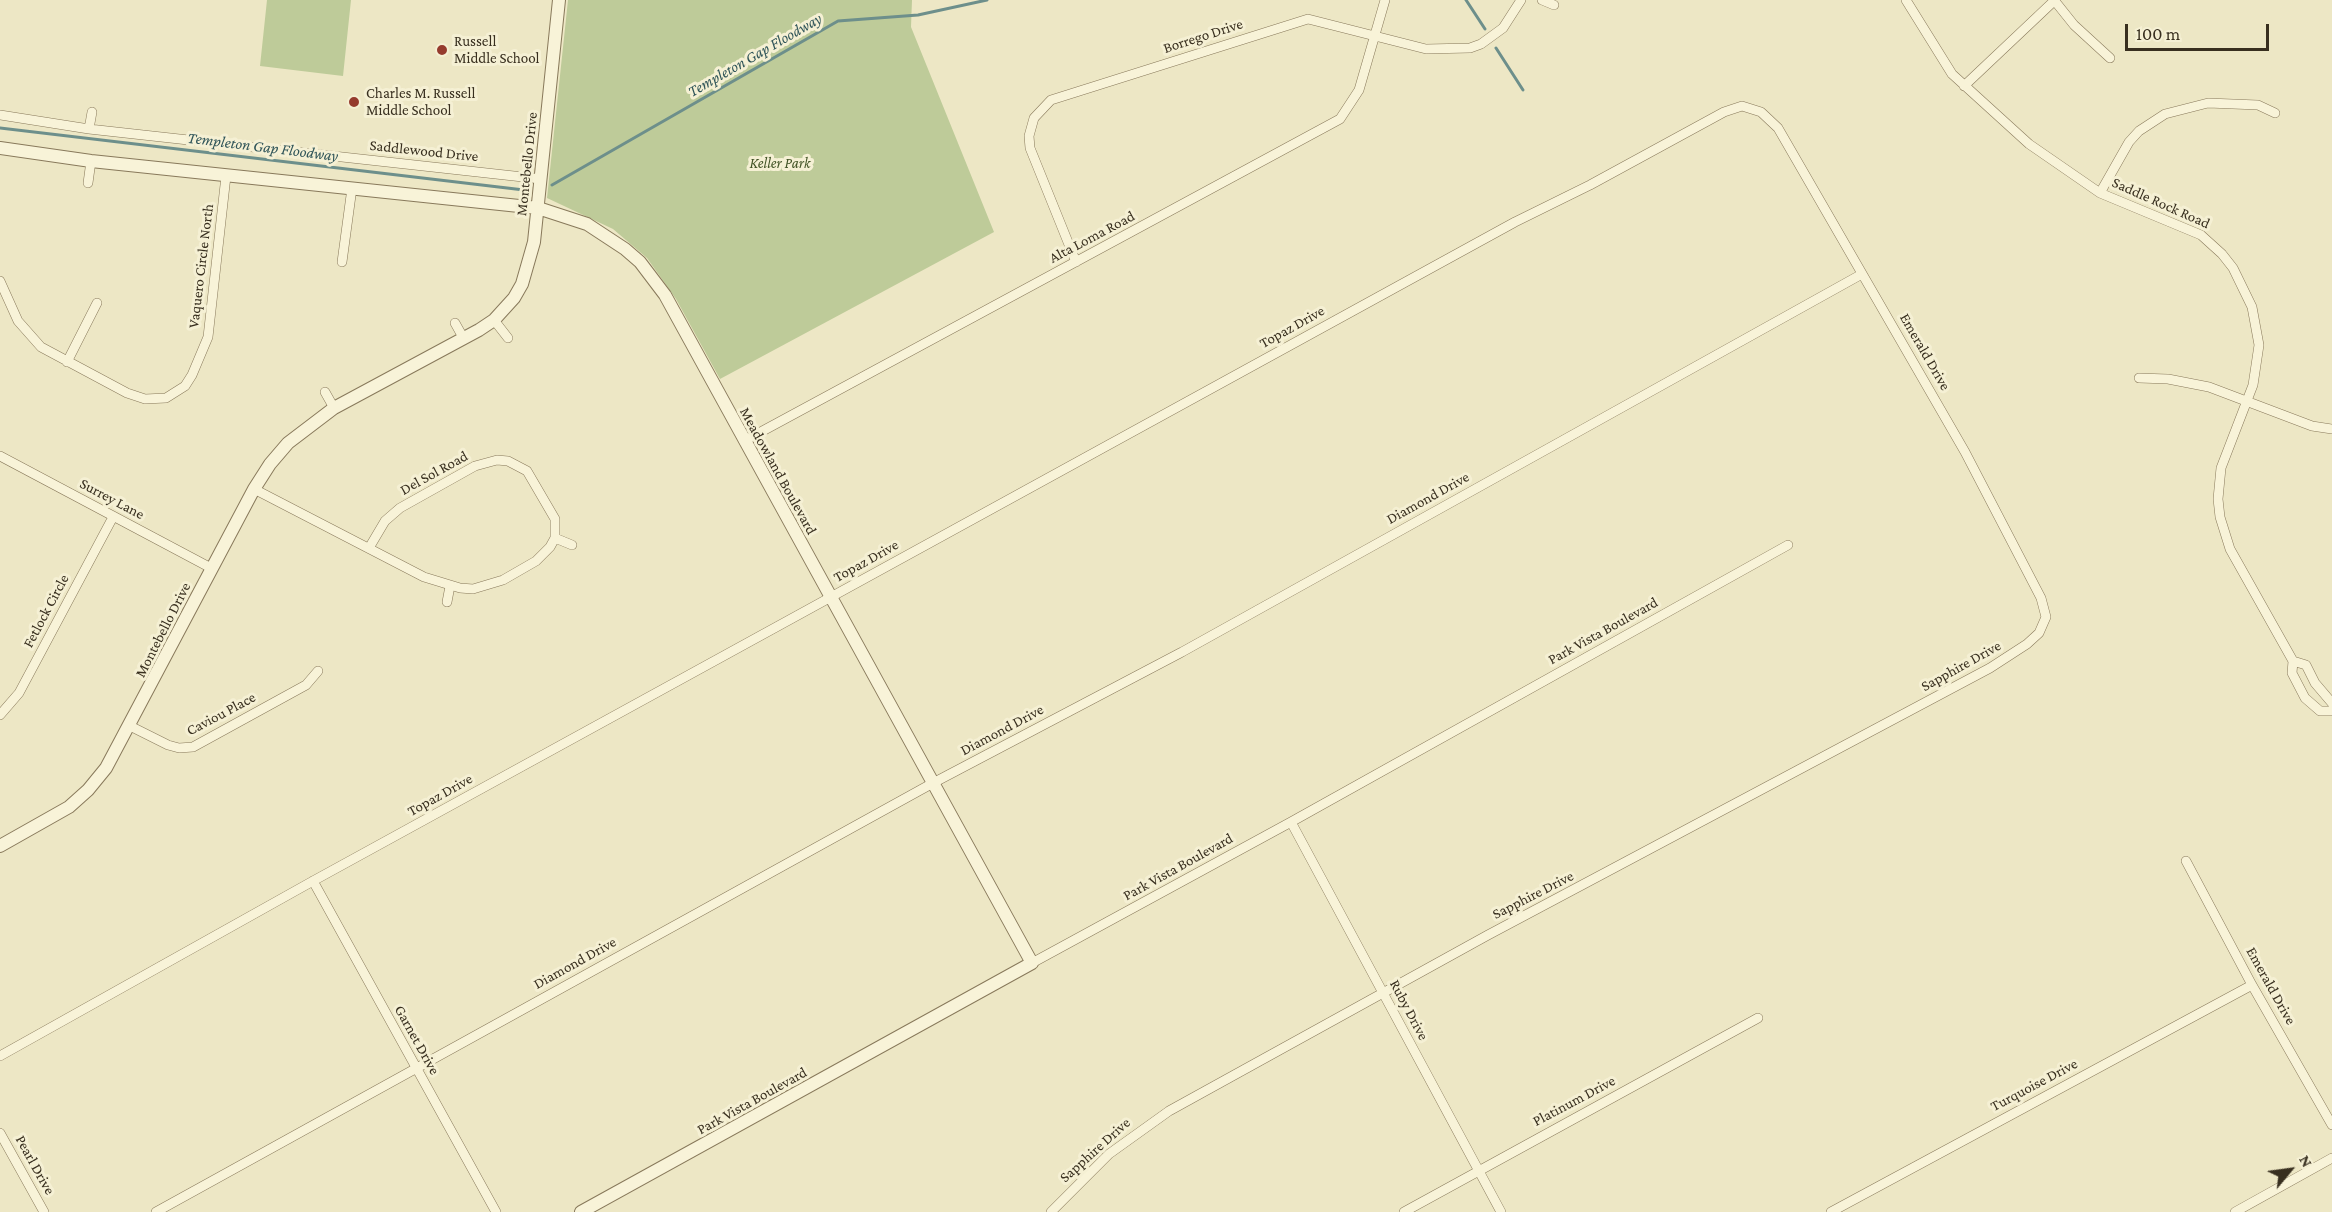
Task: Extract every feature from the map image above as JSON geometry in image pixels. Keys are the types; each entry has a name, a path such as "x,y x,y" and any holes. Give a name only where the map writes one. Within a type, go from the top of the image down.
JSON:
{"street":[{"name":"Montebello Drive","path":"0,846 46,822 80,799 106,768 254,489 270,464 288,443 334,408 464,339 494,320 510,303 522,284 534,242 559,0"},
{"name":"Alta Loma Road","path":"744,441 1340,119 1359,90 1385,0"},
{"name":"Borrego Drive","path":"1076,262 1030,148 1030,126 1043,106 1060,97 1301,20 1315,20 1426,49 1470,48 1481,44 1503,28 1521,0"},
{"path":"1542,0 1554,5"},
{"name":"Saddle Rock Road","path":"1906,0 1943,62 1964,86 2029,144 2100,193 2201,235 2222,254 2233,268 2244,289 2257,326 2258,366 2221,468 2218,499 2220,517 2230,549 2293,661 2292,673 2305,698 2320,711 2332,711"},
{"path":"1964,86 2054,0 2074,25 2110,58"},
{"path":"2100,193 2129,142 2139,131 2165,114 2208,103 2258,105 2275,114"},
{"name":"Topaz Drive","path":"0,1056 313,881 1515,222 1590,185 1715,116 1740,106 1752,108"},
{"name":"Emerald Drive","path":"1752,108 1769,118 1778,128 1998,514 2041,598 2046,617 2043,626"},
{"path":"89,129 92,112"},
{"name":"Saddlewood Drive","path":"0,115 89,129 541,179"},
{"name":"Meadowland Boulevard","path":"0,148 91,161 538,208 587,224 640,262 665,295 1032,963"},
{"path":"88,183 91,161"},
{"name":"Vaquero Circle North","path":"0,281 24,331 41,347 127,393 145,399 166,398 185,386 199,365 210,324 226,176"},
{"path":"342,262 352,188"},
{"name":"Diamond Drive","path":"156,1212 933,783 1182,652 1862,274"},
{"path":"67,362 97,303"},
{"path":"494,320 508,338"},
{"path":"455,323 464,339"},
{"path":"2139,378 2186,382 2246,400 2312,426 2332,429"},
{"path":"325,392 334,408"},
{"name":"Surrey Lane","path":"0,456 211,568"},
{"name":"Del Sol Road","path":"369,548 385,521 400,508 475,466 497,460 518,465 534,480 555,519 555,538"},
{"path":"254,489 424,578 450,586 473,589 503,580 543,556 555,538 572,545"},
{"name":"Fetlock Circle","path":"0,715 7,710 19,693 113,517"},
{"name":"Park Vista Boulevard","path":"581,1212 1291,822 1788,545"},
{"path":"447,602 450,586"},
{"name":"Sapphire Drive","path":"1051,1212 1109,1154 1145,1126 1383,993 1990,668 2033,639 2043,626"},
{"name":"Saddle Rock Road","path":"2293,661 2306,665 2315,683 2332,703"},
{"name":"Caviou Place","path":"130,726 168,745 179,748 194,747 306,685 318,671"},
{"name":"Ruby Drive","path":"1291,822 1501,1212"},
{"name":"Emerald Drive","path":"2186,861 2252,985 2332,1125"},
{"name":"Garnet Drive","path":"313,881 414,1068 496,1212"},
{"name":"Turquoise Drive","path":"1831,1212 2252,985"},
{"name":"Platinum Drive","path":"1404,1212 1758,1018"},
{"name":"Pearl Drive","path":"0,1133 44,1212"},
{"path":"2235,1212 2332,1158"}],"green space":[{"path":"267,0 351,0 343,76 260,66"},
{"name":"Keller Park","path":"568,0 912,0 911,27 994,232 720,379 676,299 647,258 613,229 547,198"}],"waterway":[{"name":"Templeton Gap Floodway","path":"552,185 838,21 918,15 987,0"},
{"name":"Templeton Gap Floodway","path":"1466,0 1485,29"},
{"name":"Templeton Gap Floodway","path":"1496,48 1523,90"},
{"name":"Templeton Gap Floodway","path":"0,128 524,190"}],"place":[{"name":"Russell Middle School","path":"442,50"},
{"name":"Charles M. Russell Middle School","path":"354,102"}]}
